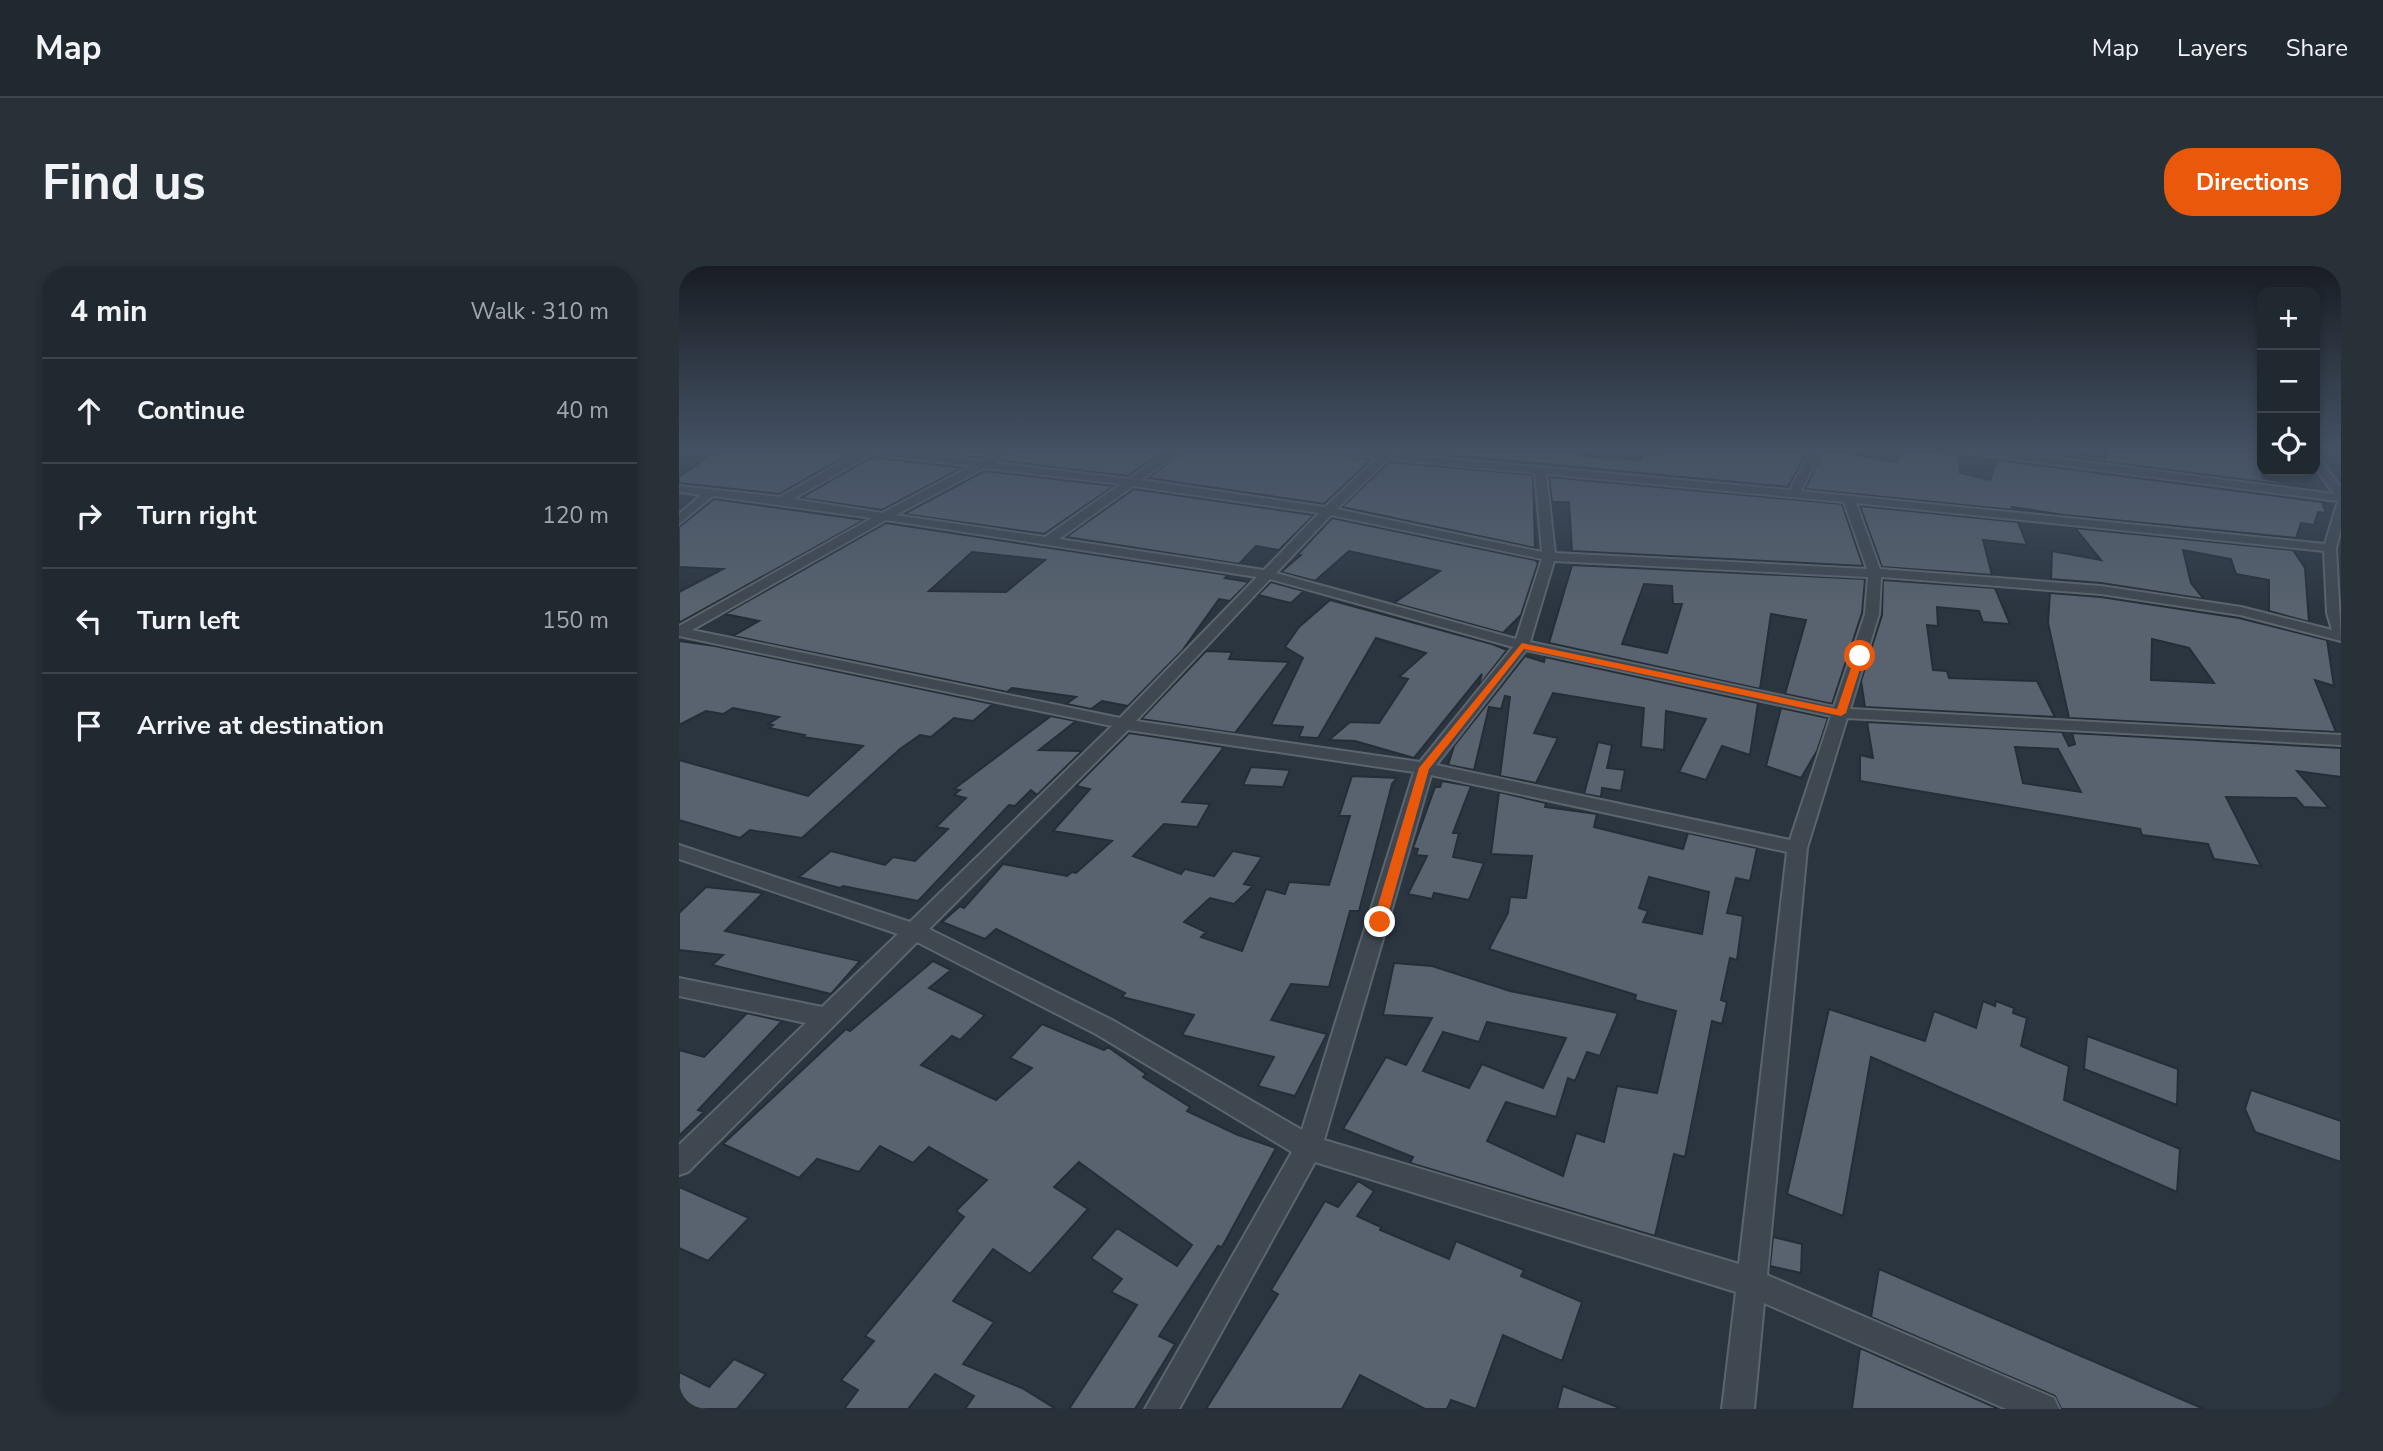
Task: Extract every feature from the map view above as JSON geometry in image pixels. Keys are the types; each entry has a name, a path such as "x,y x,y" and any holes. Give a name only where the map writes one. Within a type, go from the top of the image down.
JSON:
{"street":[{"path":"679,520 698,503"},
{"path":"796,503 1269,575 1522,645 1841,713 2341,740"},
{"path":"679,632 909,503"},
{"path":"1048,541 1100,503"},
{"path":"1275,503 1328,511 1549,557 1875,573 2101,590 2241,611 2341,636"},
{"path":"679,1163 1124,724 1336,503"},
{"path":"1161,1409 1309,1148 1424,768 1522,645 1549,557 1543,503"},
{"path":"1738,1409 1749,1282 1797,848 1872,614 1875,573 1850,503"},
{"path":"1882,503 2330,548"},
{"path":"2341,504 2330,548 2334,613 2341,636"},
{"path":"679,632 1124,724 1424,768 1797,848"},
{"path":"679,852 913,931 1104,1027 1309,1148 1749,1282 2043,1409"},
{"path":"679,987 825,1017"}],"building":[{"path":"709,503 745,503 864,520 679,623 679,592 723,569 679,567 679,527"},
{"path":"837,503 895,503 882,510"},
{"path":"924,503 1089,503 1044,534 904,514"},
{"path":"1114,503 1233,503 1314,515 1279,550 1256,546 1239,564 1066,537"},
{"path":"1346,503 1534,503 1535,548 1342,507"},
{"path":"1569,503 1835,503 1842,504 1863,566 1572,551"},
{"path":"1947,503 2322,503 2326,513 2318,512 2314,525 2301,523 2296,538 2064,515 2012,507 2013,510"},
{"path":"1860,506 2018,522 2027,545 1983,540 1992,575 1882,567"},
{"path":"1332,518 1535,560 1538,563 1521,615 1503,633 1394,603 1440,571 1349,551 1315,581 1281,572 1301,555 1298,554"},
{"path":"886,523 1228,575 1225,578 1249,582 1230,601 1219,599 1182,651 1128,706 1102,701 1091,709 1066,704 1076,697 1012,688 1007,692 733,636 759,621 725,614","holes":["972,552 1045,560 1006,592 929,591"]},
{"path":"2075,528 2293,550 2305,568 2309,622 2269,611 2269,580 2236,574 2231,559 2183,550 2191,583 2204,599 2101,583 2051,579 2052,551 2101,560"},
{"path":"1572,565 1865,579 1862,613 1832,704 1785,694 1806,620 1771,614 1760,689 1549,643","holes":["1644,584 1672,586 1673,604 1682,604 1667,653 1622,644"]},
{"path":"1883,580 1995,588 2010,624 1983,622 1979,611 1937,607 1938,626 1927,625 1933,670 1947,671 1949,678 2037,681 2055,717 1865,707 1861,681 1882,615"},
{"path":"1271,582 1304,591 1291,603 1258,595"},
{"path":"2050,593 2101,597 2239,618 2327,640 2334,686 2315,680 2336,732 2069,718 2048,623","holes":["2152,639 2189,648 2214,683 2151,680"]},
{"path":"1330,600 1507,650 1478,687 1482,674 1414,758 1355,741 1329,740 1350,722 1379,723 1408,679 1399,677 1426,653 1376,638 1318,738 1299,737 1303,727 1271,725 1303,658 1285,647 1299,627"},
{"path":"679,641 715,646 993,704 973,721 954,718 931,737 920,735 900,749 802,838 750,830 740,838 679,820 679,760 808,796 863,746 803,737 805,735 769,728 773,725 768,724 779,717 733,708 723,714 706,711 679,725"},
{"path":"1206,651 1232,652 1229,659 1289,662 1235,733 1141,719"},
{"path":"1525,656 1544,662 1545,657 1758,703 1750,755 1722,746 1706,780 1679,772 1706,719 1666,711 1664,750 1641,747 1644,708 1553,693 1534,733 1558,738 1536,783 1500,776 1510,697 1505,696 1501,709 1489,707 1474,770 1448,765 1454,746"},
{"path":"1781,708 1828,718 1817,751 1801,778 1766,766"},
{"path":"1051,716 1076,721 1039,750 1082,751 1037,795 1031,790 1015,806 1009,805 918,901 843,886 840,888 799,877 831,851 885,865 893,857 915,861 948,829 936,827 966,798 954,795 960,790 954,789"},
{"path":"1867,722 2062,732 2069,746 2075,744 2072,733 2341,748 2341,777 2297,771 2329,808 2304,807 2296,798 2226,797 2261,866 2214,859 2208,844 2142,835 2140,829 1860,781 1860,755 1873,758","holes":["2015,747 2058,749 2081,792 2023,783"]},
{"path":"1129,733 1224,747 1182,802 1210,804 1197,827 1164,824 1133,856 1181,874 1185,869 1214,876 1233,851 1262,857 1244,884 1253,886 1234,904 1210,898 1184,922 1206,932 1201,937 1242,951 1266,889 1285,894 1289,882 1329,885 1350,816 1339,816 1352,776 1397,778 1392,784 1359,911 1350,911 1329,987 1291,984 1271,1020 1327,1034 1295,1096 1258,1086 1274,1057 1182,1035 1194,1015 1122,997 1125,993 996,929 985,939 942,922 960,906 964,908 1003,864 1067,876 1072,872 1076,873 1112,841 1053,831 1090,789 1076,786"},
{"path":"1598,742 1612,745 1607,768 1625,770 1621,791 1602,788 1601,797 1584,794"},
{"path":"1251,767 1290,770 1283,787 1243,785"},
{"path":"1442,781 1471,786 1453,833 1459,833 1453,857 1484,863 1469,900 1434,893 1432,899 1408,894 1427,856 1416,855 1418,849 1413,848 1435,787 1440,787"},
{"path":"1499,792 1546,803 1545,807 1597,814 1594,827 1683,849 1688,833 1757,848 1750,881 1736,878 1727,913 1743,916 1737,960 1730,958 1721,1000 1727,1002 1722,1024 1712,1021 1685,1157 1674,1154 1655,1236 1410,1163 1413,1157 1343,1129 1386,1057 1406,1065 1432,1018 1383,1015 1394,963 1432,966 1510,991 1618,1013 1600,1056 1587,1052 1575,1081 1568,1078 1556,1117 1506,1102 1487,1141 1563,1176 1576,1133 1604,1142 1617,1086 1657,1093 1676,1011 1635,1000 1636,995 1489,949 1508,913 1510,897 1526,898 1532,856 1491,854","holes":["1649,877 1709,892 1702,934 1643,922 1648,911 1639,908","1487,1022 1566,1038 1543,1088 1482,1064 1469,1088 1423,1071 1443,1032 1479,1042"]},
{"path":"706,887 763,893 725,931 860,961 831,994 712,965 723,955 679,950 679,913"},
{"path":"933,961 951,970 929,988 985,1015 960,1040 952,1036 921,1065 996,1100 1032,1068 1010,1058 1042,1024 1104,1050 1108,1047 1146,1074 1143,1077 1190,1107 1187,1111 1238,1135 1276,1148 1222,1247 1218,1246 1159,1336 1175,1344 1135,1409 1069,1409 1137,1305 1111,1292 1122,1279 1091,1258 1117,1228 1177,1266 1192,1245 1079,1162 1054,1187 1088,1209 1030,1274 993,1249 953,1301 994,1322 963,1364 1022,1388 1056,1409 965,1409 974,1396 935,1374 908,1409 844,1409 858,1390 841,1380 874,1341 865,1336 964,1217 956,1211 987,1180 929,1147 913,1163 880,1146 859,1172 817,1159 799,1178 723,1144 846,1029 850,1031"},
{"path":"1983,1001 1995,1006 1996,1001 2014,1008 2013,1013 2027,1018 2021,1046 2069,1066 2064,1100 2180,1149 2177,1192 1871,1057 1843,1216 1787,1194 1829,1009 1925,1041 1934,1011 1976,1028"},
{"path":"747,1013 782,1021 698,1110 704,1112 679,1136 679,1050 704,1057"},
{"path":"2087,1036 2178,1069 2177,1105 2084,1069"},
{"path":"2251,1090 2341,1121 2341,1162 2255,1132 2245,1109"},
{"path":"1358,1181 1374,1191 1357,1216 1381,1227 1380,1230 1449,1259 1456,1241 1524,1270 1521,1276 1582,1302 1562,1361 1503,1335 1476,1409 1451,1400 1447,1409 1425,1409 1360,1375 1342,1409 1206,1409 1278,1294 1271,1290 1325,1201 1338,1207"},
{"path":"679,1187 749,1218 708,1261 679,1248"},
{"path":"1773,1237 1802,1244 1801,1273 1770,1266"},
{"path":"1879,1269 2204,1409 2061,1409 2055,1396 1871,1317"},
{"path":"1860,1348 1999,1409 1852,1409"},
{"path":"734,1359 766,1374 737,1409 679,1409 679,1372 709,1387"},
{"path":"1563,1386 1620,1408 1557,1409"}],"route":[{"path":"1380,922 1424,768 1522,645 1841,713 1860,656"}]}
